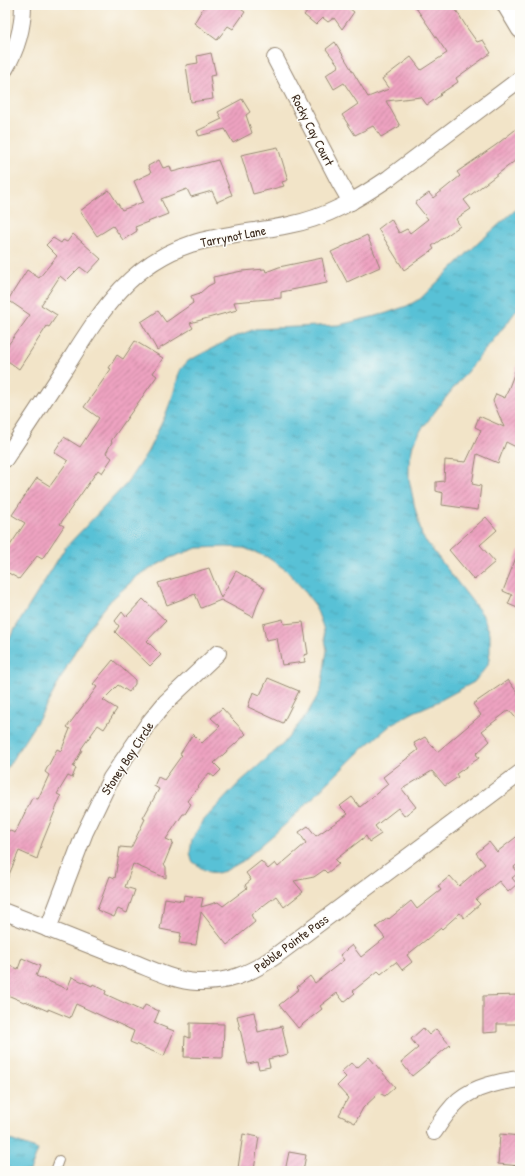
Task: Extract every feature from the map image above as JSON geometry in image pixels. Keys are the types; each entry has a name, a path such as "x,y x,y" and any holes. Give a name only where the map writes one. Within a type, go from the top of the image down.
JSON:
{"street":[{"path":"5,69 12,56 19,37 23,16 23,5"},
{"path":"505,5 520,30"},
{"name":"Rocky Cay Court","path":"275,58 351,202"},
{"name":"Tarrynot Lane","path":"5,459 111,300 133,278 154,261 178,249 202,240 297,223 318,217 351,202 389,178 520,80"},
{"name":"Stoney Bay Circle","path":"48,929 85,832 111,778 148,724 166,702 218,652"},
{"name":"Pebble Pointe Pass","path":"5,912 187,981 209,982 240,976 262,966 520,773"},
{"path":"434,1132 449,1110 460,1099 473,1091 502,1081 520,1079"}],"lane":[{"path":"55,1171 59,1160"}],"water":[{"path":"520,206 520,305 421,430 413,445 409,463 409,479 422,536 482,614 490,633 488,665 474,682 392,724 358,753 287,823 243,861 225,871 217,873 209,872 192,861 190,852 192,839 203,821 239,783 283,744 307,714 321,690 327,650 323,627 315,605 286,570 267,557 244,548 197,548 170,558 139,575 111,600 91,625 74,653 41,715 5,771 5,645 65,548 127,483 148,451 165,416 180,370 188,361 234,337 255,329 339,325 384,314 407,306 420,299 477,244"},
{"path":"5,1138 38,1150 30,1171 5,1171"}],"building":[{"path":"205,5 235,5 245,12 233,29 228,26 217,40 194,23"},
{"path":"312,5 345,5 354,12 342,29 334,18 328,22 323,18 316,25 304,15"},
{"path":"414,5 453,5 477,42 483,40 491,53 456,78 458,82 427,105 421,97 386,101 400,126 381,137 373,126 355,135 342,115 358,104 344,83 334,89 326,75 339,66 326,49 335,42 368,97 389,89 382,79 411,57 421,70 447,53"},
{"path":"211,53 216,75 210,76 213,99 191,102 186,65 198,63 197,56"},
{"path":"242,99 250,112 246,115 252,133 233,143 225,129 199,136 197,131 222,119 218,112"},
{"path":"520,126 520,157 464,200 471,209 456,219 460,226 432,246 434,249 404,270 378,229 391,219 399,233 407,229 410,233 428,219 415,203 429,193 433,198 460,176 457,172"},
{"path":"278,147 288,180 282,182 284,186 253,194 241,155"},
{"path":"159,160 163,168 170,166 172,172 218,160 232,195 217,202 212,191 191,197 187,189 161,199 168,214 135,227 137,231 123,240 113,226 97,236 80,211 109,190 122,210 143,202 134,181 151,173 148,166"},
{"path":"73,234 101,259 88,273 80,267 66,281 60,276 41,305 57,315 49,327 47,326 19,369 5,359 5,349 30,315 8,300 27,270 39,278 57,256 46,245 53,238 61,243 63,240 67,242"},
{"path":"367,235 380,267 347,282 331,252"},
{"path":"322,258 327,283 281,292 281,298 234,302 237,310 190,323 193,328 157,350 141,322 158,311 166,322 193,303 191,296 200,293 214,283 213,277 242,271 265,269 266,272 279,267"},
{"path":"135,341 163,358 153,373 157,376 111,441 112,442 106,453 112,458 102,473 98,470 60,524 64,526 42,559 37,556 19,579 5,571 5,553 25,523 12,515 37,478 50,486 68,461 54,452 64,437 80,447 99,418 84,407 111,369 109,368 117,355 123,359"},
{"path":"519,361 520,449 506,442 498,463 477,454 472,484 481,486 478,510 442,505 443,493 436,491 436,482 444,481 445,460 466,462 481,430 475,427 479,416 504,427 493,401 496,394 505,398"},
{"path":"486,517 497,530 480,545 495,562 474,580 449,550"},
{"path":"519,550 520,609 508,604 512,595 503,591"},
{"path":"209,568 221,598 236,571 265,588 253,617 221,600 201,608 195,594 167,605 158,583"},
{"path":"143,599 166,621 147,641 161,655 150,666 115,632 119,626 115,621 122,612 126,617"},
{"path":"283,619 284,624 303,622 308,654 304,655 305,662 282,665 277,638 266,640 263,624"},
{"path":"113,660 135,680 135,684 129,692 118,685 103,700 117,709 104,729 98,725 81,749 82,750 73,767 76,768 72,778 68,776 57,794 61,796 37,859 19,851 5,884 5,829 15,833 32,798 38,799 49,775 45,772 57,749 61,751 70,729 67,727 97,687 93,684"},
{"path":"268,678 299,691 283,723 248,707 253,692 260,695"},
{"path":"508,680 520,696 520,723 509,710 482,731 490,741 476,754 479,758 456,774 458,777 445,786 432,771 402,789 416,807 404,816 398,808 375,826 381,834 369,842 366,836 335,860 339,864 327,873 324,870 314,877 294,881 303,892 284,907 276,896 251,915 255,922 227,945 201,912 196,945 179,943 181,933 160,929 165,898 183,901 184,895 203,898 201,907 218,902 223,906 247,888 245,885 251,880 246,873 261,861 268,869 275,863 278,867 306,843 299,832 308,826 316,836 348,814 340,806 352,797 360,807 388,784 383,777 418,750 414,743 425,737 437,752 481,715 473,704"},
{"path":"222,708 246,734 214,763 221,770 214,777 209,773 187,801 191,804 166,839 173,842 164,864 166,867 166,878 133,864 125,887 135,890 127,913 118,909 114,917 97,910 110,876 115,878 120,847 131,848 145,819 143,818 159,789 154,786 158,777 164,780 182,755 180,754 193,734 202,743 220,726 211,718"},
{"path":"520,834 520,862 514,867 518,873 512,878 517,884 508,892 499,881 476,900 480,904 464,918 460,913 442,929 441,928 407,955 412,962 402,970 396,962 381,974 378,971 353,991 355,993 344,1002 337,993 320,1006 322,1009 298,1028 279,1005 299,989 297,987 310,976 315,983 344,960 340,955 352,945 361,957 385,938 376,927 388,918 389,919 411,901 417,909 441,890 438,886 450,876 459,886 485,864 476,853 489,842 497,852"},
{"path":"22,958 40,966 36,976 67,989 72,977 92,986 93,984 106,991 105,994 142,1011 145,1005 159,1011 154,1023 174,1031 164,1056 130,1042 134,1031 76,1004 70,1018 5,994 5,963 18,969"},
{"path":"520,995 520,1024 497,1024 497,1032 483,1033 483,996"},
{"path":"254,1012 258,1032 282,1026 288,1054 268,1059 270,1067 259,1069 257,1062 248,1064 237,1016"},
{"path":"190,1023 224,1024 223,1058 184,1057 185,1036 190,1038"},
{"path":"423,1028 429,1035 436,1029 450,1045 412,1076 401,1062 418,1048 411,1039"},
{"path":"369,1057 395,1087 385,1096 379,1093 363,1108 355,1123 339,1115 348,1098 337,1086 346,1077 341,1072 351,1063 357,1068"},
{"path":"243,1134 259,1137 254,1170 238,1168"},
{"path":"500,1134 520,1136 520,1166 498,1164"},
{"path":"289,1152 306,1155 303,1171 285,1171"}]}
